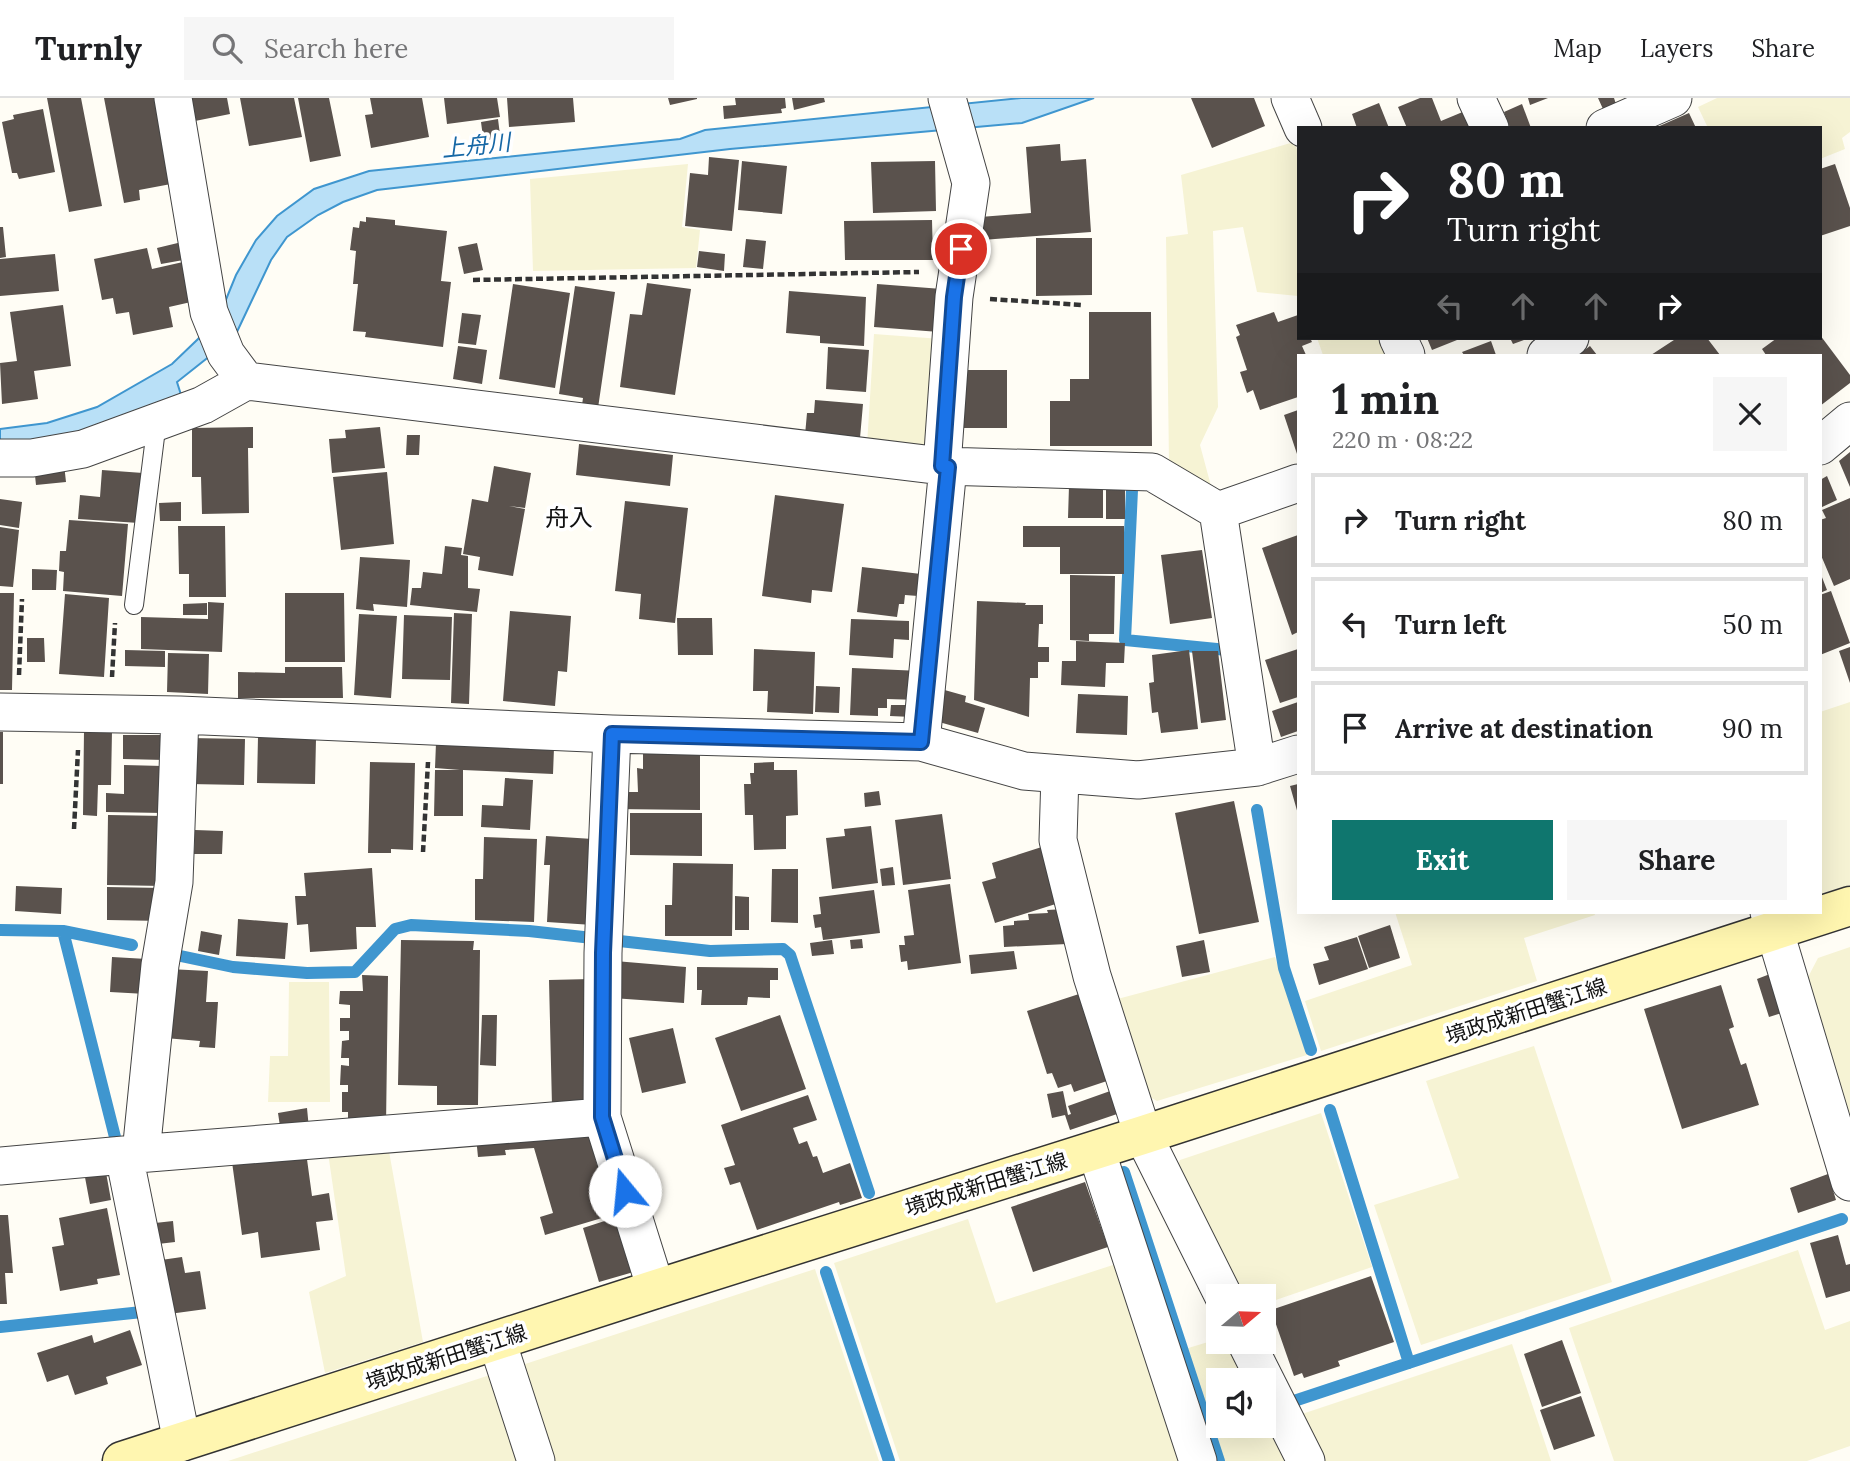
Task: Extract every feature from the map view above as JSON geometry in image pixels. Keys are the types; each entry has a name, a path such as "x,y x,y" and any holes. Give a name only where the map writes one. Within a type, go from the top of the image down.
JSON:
{"main road":[{"name":"境政成新田蟹江線","path":"1822,911 1850,906"},
{"name":"境政成新田蟹江線","path":"122,1461 1143,1135 1772,921 1808,914"}],"street":[{"path":"173,98 209,312 236,368"},
{"path":"921,742 945,466 956,284 971,183 947,98"},
{"path":"1290,98 1302,126"},
{"path":"1476,98 1489,126"},
{"path":"1610,126 1673,98"},
{"path":"1547,354 1567,340"},
{"path":"236,368 945,466 1152,472 1218,511"},
{"path":"0,458 32,458 83,449 203,405 236,368"},
{"path":"1822,444 1850,421"},
{"path":"1218,511 1297,482"},
{"path":"1218,511 1257,766"},
{"path":"9,711 180,715 612,734 921,742 1024,771 1138,780 1257,766 1297,754"},
{"path":"180,715 174,882 132,1154 182,1442"},
{"path":"612,734 604,937 602,1117 656,1289"},
{"path":"1060,774 1058,840 1092,976 1143,1135 1218,1284"},
{"path":"1772,921 1850,1182"},
{"path":"0,1166 602,1117"},
{"path":"1096,1150 1198,1461"},
{"path":"497,1341 536,1461"},
{"path":"1252,1354 1306,1461"}],"lane":[{"path":"134,605 157,421"}],"path":[{"path":"473,280 956,284 1082,305"},
{"path":"9,711 22,599"},
{"path":"74,829 94,713 115,615"},
{"path":"423,852 430,726"}],"shaded area":[{"path":"1717,98 1850,98 1850,132 1842,138 1845,149 1822,158 1822,126 1707,126 1698,107"},
{"path":"1294,142 1297,150 1297,296 1257,292 1243,227 1213,231 1218,407 1200,445 1211,486 1169,463 1166,237 1188,234 1181,175"},
{"path":"688,164 682,227 700,230 696,268 533,271 530,179"},
{"path":"874,334 941,339 933,449 867,445"},
{"path":"1318,340 1386,340 1393,354 1323,354"},
{"path":"1850,702 1850,885 1822,893 1822,711"},
{"path":"1396,914 1595,915 1524,938 1537,981 1321,1051 1305,1001 1412,965"},
{"path":"1850,947 1850,1121 1806,981 1818,958"},
{"path":"1275,957 1307,1055 1157,1101 1139,1091 1110,1001"},
{"path":"289,982 329,982 330,1102 268,1102 270,1056 288,1056"},
{"path":"1534,1046 1612,1282 1421,1345 1374,1205 1459,1178 1426,1081"},
{"path":"1321,1113 1372,1267 1276,1300 1276,1284 1229,1284 1175,1172 1180,1160"},
{"path":"387,1140 423,1342 325,1373 309,1292 346,1276 327,1146"},
{"path":"968,1219 996,1303 1116,1264 1183,1461 900,1461 834,1263"},
{"path":"1798,1250 1825,1330 1850,1321 1850,1446 1807,1461 1614,1461 1569,1328"},
{"path":"815,1269 879,1461 550,1461 519,1366"},
{"path":"1206,1343 1206,1354 1233,1354 1240,1368 1206,1368 1206,1416 1185,1349"},
{"path":"1512,1344 1551,1461 1319,1461 1296,1416"},
{"path":"493,1374 521,1461 228,1461"},
{"path":"1276,1437 1288,1461 1220,1461 1213,1438"}],"water":[{"path":"1021,98 1094,98 1022,123 730,149 377,190 343,202 318,215 287,237 271,260 235,336 177,382 182,398 81,437 0,449 0,429 47,423 97,407 172,364 198,339 225,302 236,275 256,240 277,216 314,189 369,171 680,139 705,130"}],"building":[{"path":"47,98 81,98 102,206 69,212"},
{"path":"104,98 154,98 171,184 139,190 140,200 124,203"},
{"path":"190,98 227,98 230,114 195,121"},
{"path":"240,98 294,98 302,137 249,146"},
{"path":"298,98 329,98 341,156 310,162"},
{"path":"370,98 422,98 429,137 371,148 365,115 373,114"},
{"path":"444,98 497,98 500,117 447,124"},
{"path":"507,98 573,98 575,122 509,127"},
{"path":"668,98 697,98 697,99 670,105"},
{"path":"735,98 785,98 786,108 781,109 782,113 724,119 723,106 736,105"},
{"path":"792,98 824,98 825,102 794,110"},
{"path":"1191,98 1254,98 1265,126 1212,148"},
{"path":"1420,98 1432,98 1441,121 1465,111 1471,126 1406,126 1398,107"},
{"path":"1528,98 1548,98 1530,105"},
{"path":"1598,98 1614,98 1616,104 1603,109"},
{"path":"1379,103 1388,126 1356,126 1352,114"},
{"path":"1522,104 1530,126 1509,126 1504,112"},
{"path":"43,109 55,172 19,179 17,173 12,173 2,122 14,119 13,115"},
{"path":"1689,113 1695,126 1660,126"},
{"path":"498,119 501,143 484,145 481,122"},
{"path":"1060,144 1061,161 1086,159 1091,232 982,240 980,217 1031,213 1026,147"},
{"path":"709,157 739,160 732,231 685,226 690,173 708,175"},
{"path":"742,161 787,166 782,214 738,210"},
{"path":"935,161 936,211 873,213 871,162"},
{"path":"1835,164 1850,208 1850,226 1822,235 1822,168"},
{"path":"366,217 395,220 395,225 447,231 441,281 451,282 443,347 365,337 366,332 353,331 358,284 353,284 356,251 350,250 353,227 359,228 360,221 366,222"},
{"path":"932,220 933,260 845,260 844,221"},
{"path":"0,227 3,227 6,257 0,258"},
{"path":"1036,238 1092,238 1092,295 1036,296"},
{"path":"746,239 766,241 763,269 743,267"},
{"path":"186,241 189,259 161,264 157,248"},
{"path":"477,243 483,270 464,274 458,247"},
{"path":"147,248 152,269 183,262 191,302 169,307 173,327 133,335 129,312 116,314 113,298 102,300 94,259"},
{"path":"699,251 725,254 724,271 697,267"},
{"path":"55,254 59,291 0,296 0,259"},
{"path":"647,283 691,289 675,395 620,387 630,314 642,315"},
{"path":"513,284 570,293 555,388 499,379"},
{"path":"877,284 942,289 939,332 874,327"},
{"path":"575,286 615,292 598,408 582,405 583,398 559,394"},
{"path":"789,291 866,297 864,346 820,343 820,336 786,333"},
{"path":"63,305 71,366 34,371 38,399 2,404 0,363 17,361 10,312"},
{"path":"1089,312 1151,312 1152,446 1050,446 1050,401 1070,401 1070,379 1089,379"},
{"path":"1274,312 1278,322 1297,315 1297,340 1312,342 1302,346 1306,354 1297,354 1297,397 1260,410 1253,390 1247,393 1240,372 1247,370 1236,337 1240,335 1236,325"},
{"path":"462,313 481,315 476,345 458,343"},
{"path":"1822,338 1850,375 1850,383 1822,404 1822,354 1765,354 1762,349 1774,340 1822,340"},
{"path":"1428,340 1457,340 1432,350"},
{"path":"1674,340 1709,340 1719,354 1653,354"},
{"path":"1491,341 1496,354 1463,354 1462,352"},
{"path":"458,346 487,350 482,384 453,379"},
{"path":"1590,346 1596,354 1579,354"},
{"path":"828,347 869,350 866,392 826,389"},
{"path":"963,370 1007,370 1007,428 964,428"},
{"path":"815,400 863,404 860,438 805,435 807,413 814,413"},
{"path":"1297,410 1297,454 1284,415"},
{"path":"253,427 253,448 248,448 249,513 202,514 201,477 192,477 192,428"},
{"path":"380,427 385,468 332,473 329,439 346,438 345,430"},
{"path":"407,435 420,435 419,455 406,455"},
{"path":"579,444 673,455 670,486 576,475"},
{"path":"1850,452 1850,487 1839,461"},
{"path":"64,464 66,482 36,485 34,466"},
{"path":"494,466 531,473 525,508 509,506 525,509 513,576 478,570 480,557 463,554 472,499 488,502"},
{"path":"102,470 143,473 139,523 78,519 80,495 100,497"},
{"path":"387,472 394,544 341,550 333,477"},
{"path":"1827,476 1837,500 1822,507 1822,479"},
{"path":"1069,486 1103,486 1103,518 1068,518"},
{"path":"1106,486 1125,486 1125,519 1106,519"},
{"path":"775,495 844,504 832,592 812,590 811,603 762,596"},
{"path":"1850,498 1850,579 1834,586 1822,558 1822,519 1826,518 1822,510"},
{"path":"0,499 22,502 19,528 0,525"},
{"path":"625,501 688,508 675,623 639,619 641,594 615,591"},
{"path":"181,502 181,521 160,521 159,503"},
{"path":"69,520 128,524 122,596 63,591 64,572 59,571 60,551 66,551"},
{"path":"178,526 225,526 226,597 189,597 189,574 179,574"},
{"path":"1023,526 1124,526 1124,574 1060,574 1060,547 1023,547"},
{"path":"0,527 19,530 13,587 0,586"},
{"path":"1297,535 1297,632 1292,635 1262,548"},
{"path":"445,546 462,548 461,555 468,556 468,588 480,589 477,612 410,605 412,588 421,588 423,572 442,574"},
{"path":"1202,550 1212,618 1170,624 1161,555"},
{"path":"360,557 410,560 407,607 373,604 374,611 356,609"},
{"path":"862,567 921,574 918,596 905,595 904,604 899,604 897,617 857,612"},
{"path":"32,569 57,570 56,590 32,590"},
{"path":"1070,575 1115,576 1114,634 1089,634 1089,641 1070,640"},
{"path":"1822,577 1827,590 1822,592"},
{"path":"1831,591 1850,643 1822,654 1822,594"},
{"path":"0,593 14,593 12,690 0,690"},
{"path":"285,593 344,593 345,662 285,662"},
{"path":"65,594 109,598 104,677 59,674"},
{"path":"977,601 1043,605 1043,624 1039,624 1038,647 1049,647 1049,662 1038,662 1038,678 1030,678 1029,717 974,700"},
{"path":"208,602 224,603 222,652 141,649 141,617 208,619"},
{"path":"207,603 207,615 183,615 183,604"},
{"path":"510,611 571,616 567,672 558,671 555,706 503,701"},
{"path":"454,613 472,614 469,704 451,703"},
{"path":"359,614 397,616 391,698 354,695"},
{"path":"404,615 452,617 450,680 402,679"},
{"path":"677,618 712,618 713,655 678,655"},
{"path":"851,619 909,621 909,640 894,639 893,658 849,655"},
{"path":"27,638 44,638 45,662 27,662"},
{"path":"1076,641 1125,643 1124,663 1106,663 1105,687 1061,685 1062,661 1076,661"},
{"path":"1850,647 1850,683 1839,651"},
{"path":"754,649 815,652 813,714 767,712 768,691 753,691"},
{"path":"1297,649 1297,697 1280,703 1265,660"},
{"path":"125,650 165,651 165,667 125,666"},
{"path":"1189,650 1198,729 1161,733 1158,712 1152,713 1149,683 1154,682 1152,655"},
{"path":"1192,651 1218,651 1226,720 1201,723"},
{"path":"168,653 209,654 208,694 167,692"},
{"path":"285,667 342,667 343,698 238,698 238,672 285,673"},
{"path":"852,668 921,671 919,700 887,699 887,708 878,708 878,716 850,715"},
{"path":"816,686 840,687 839,713 815,712"},
{"path":"941,689 966,696 965,702 985,708 978,733 939,722"},
{"path":"1078,694 1128,696 1127,735 1076,733"},
{"path":"1297,702 1297,731 1281,737 1272,711"},
{"path":"891,705 913,705 912,717 890,716"},
{"path":"84,731 112,731 111,785 98,785 97,816 83,815"},
{"path":"0,732 3,732 3,784 0,784"},
{"path":"123,735 165,735 165,760 123,759"},
{"path":"258,737 316,739 315,784 257,783"},
{"path":"190,738 245,739 244,785 189,784"},
{"path":"436,743 554,748 553,774 463,770 463,816 434,816 435,770 460,770 435,768"},
{"path":"643,751 700,752 700,810 614,809 614,792 638,792 637,768 643,769"},
{"path":"370,762 415,763 413,850 391,849 391,853 368,853"},
{"path":"774,762 774,770 797,770 798,815 786,816 786,849 754,850 753,815 745,815 744,784 751,784 750,773 754,773 754,763"},
{"path":"124,765 163,766 163,813 106,812 106,793 124,794"},
{"path":"505,778 533,780 530,830 481,827 482,805 503,806"},
{"path":"1297,784 1297,810 1290,786"},
{"path":"879,791 881,805 865,807 864,793"},
{"path":"1234,801 1259,922 1199,934 1175,813"},
{"path":"630,813 702,813 702,856 630,855"},
{"path":"942,814 951,879 903,885 895,820"},
{"path":"108,815 164,816 163,886 107,885"},
{"path":"871,826 878,883 832,889 826,838 845,836 844,829"},
{"path":"195,830 223,831 222,854 194,854"},
{"path":"546,836 593,839 593,925 547,922 550,865 544,865"},
{"path":"484,837 537,839 534,922 475,920 475,879 483,879"},
{"path":"1051,844 1062,902 995,923 982,882 996,878 992,863"},
{"path":"673,863 733,864 732,936 665,936 665,905 672,905"},
{"path":"893,867 895,885 882,886 880,869"},
{"path":"372,868 376,927 356,927 357,949 310,952 308,924 297,925 295,896 306,896 304,873"},
{"path":"772,869 798,869 798,923 771,922"},
{"path":"950,884 961,963 908,970 907,961 901,962 899,945 905,945 904,936 914,935 908,890"},
{"path":"16,886 62,888 61,914 15,911"},
{"path":"107,887 163,888 163,921 107,920"},
{"path":"874,890 880,933 823,940 821,927 815,928 813,915 821,914 819,897"},
{"path":"735,896 749,897 749,930 735,930"},
{"path":"1065,909 1067,944 1004,947 1003,926 1014,925 1014,921 1029,920 1028,914"},
{"path":"238,919 288,923 285,959 236,956"},
{"path":"1390,925 1400,958 1369,968 1358,936"},
{"path":"201,931 222,935 219,955 198,951"},
{"path":"1357,937 1368,969 1319,985 1313,964 1329,960 1324,947"},
{"path":"862,939 863,948 851,949 850,940"},
{"path":"401,940 474,941 473,950 480,950 478,1105 437,1105 437,1086 398,1085"},
{"path":"832,940 834,954 812,956 810,943"},
{"path":"1204,940 1210,972 1182,977 1176,946"},
{"path":"1014,951 1017,969 971,974 969,955"},
{"path":"112,957 147,959 146,994 110,992"},
{"path":"615,961 686,967 684,1003 612,998"},
{"path":"697,967 778,968 778,980 770,980 770,998 748,997 747,1005 701,1005 702,990 697,990"},
{"path":"169,969 208,971 206,1002 218,1002 215,1048 199,1047 200,1041 165,1038"},
{"path":"1770,974 1782,1013 1769,1017 1757,979"},
{"path":"362,975 388,976 386,1126 348,1125 348,1112 342,1112 342,1092 348,1092 348,1085 340,1085 341,1065 349,1066 349,1058 341,1058 342,1041 349,1040 349,1031 340,1031 340,1018 350,1018 350,1005 339,1004 340,991 363,991"},
{"path":"591,979 594,1105 552,1106 549,980"},
{"path":"1721,985 1734,1027 1729,1029 1741,1065 1746,1063 1759,1105 1682,1129 1644,1009"},
{"path":"1079,994 1107,1081 1074,1092 1071,1084 1058,1088 1052,1073 1047,1074 1027,1011"},
{"path":"482,1015 497,1015 496,1066 480,1065"},
{"path":"780,1015 806,1089 741,1111 715,1038"},
{"path":"673,1028 686,1083 642,1093 629,1038"},
{"path":"1113,1090 1120,1113 1070,1130 1065,1115 1052,1118 1047,1094 1063,1091 1068,1115 1071,1114 1068,1106"},
{"path":"808,1095 817,1120 793,1128 799,1144 807,1141 813,1157 817,1156 823,1173 850,1163 862,1198 840,1205 839,1202 757,1230 740,1182 730,1185 724,1168 735,1165 721,1125"},
{"path":"307,1108 309,1129 281,1133 278,1113"},
{"path":"588,1132 597,1165 606,1163 614,1191 606,1193 612,1215 545,1235 540,1217 553,1213 534,1148 505,1150 506,1155 478,1157 476,1137"},
{"path":"306,1152 312,1196 329,1193 333,1220 316,1222 320,1250 261,1258 258,1232 242,1235 232,1162"},
{"path":"105,1167 111,1200 90,1204 84,1172"},
{"path":"1828,1174 1836,1200 1798,1213 1790,1188"},
{"path":"1085,1182 1108,1247 1033,1272 1011,1207"},
{"path":"107,1208 120,1275 97,1279 98,1284 60,1291 52,1247 64,1245 59,1218"},
{"path":"0,1215 8,1215 13,1273 5,1273 7,1304 0,1304"},
{"path":"620,1216 637,1271 599,1282 583,1228"},
{"path":"173,1221 175,1242 158,1244 155,1223"},
{"path":"1838,1235 1846,1265 1850,1264 1850,1291 1826,1298 1810,1243"},
{"path":"182,1257 185,1273 200,1271 206,1309 169,1314 161,1260"},
{"path":"1371,1276 1394,1342 1338,1361 1340,1366 1304,1378 1302,1373 1294,1376 1276,1324 1276,1308"},
{"path":"130,1330 142,1365 106,1377 108,1384 75,1395 68,1375 47,1382 37,1353 92,1335 94,1343"},
{"path":"1562,1340 1581,1393 1542,1407 1524,1354"},
{"path":"1581,1396 1595,1436 1554,1450 1540,1410"}],"waterway":[{"path":"1132,490 1125,640 1227,650 1228,661"},
{"path":"1257,810 1284,968 1311,1050"},
{"path":"171,954 233,967 307,973 355,972 395,929 411,925 529,931 710,951 783,949 790,955 869,1193"},
{"path":"0,930 63,931 132,945"},
{"path":"63,931 115,1137"},
{"path":"1330,1110 1409,1363"},
{"path":"1124,1172 1219,1461"},
{"path":"1294,1401 1842,1219"},
{"path":"826,1272 889,1461"},
{"path":"0,1327 142,1312"}],"district":[{"name":"舟入","path":"569,517"}],"route":[{"path":"625,1191 602,1117 603,953 612,734 921,742 948,467 942,466 954,297 961,249"}],"water label":[{"name":"上舟川","path":"476,145"}]}
